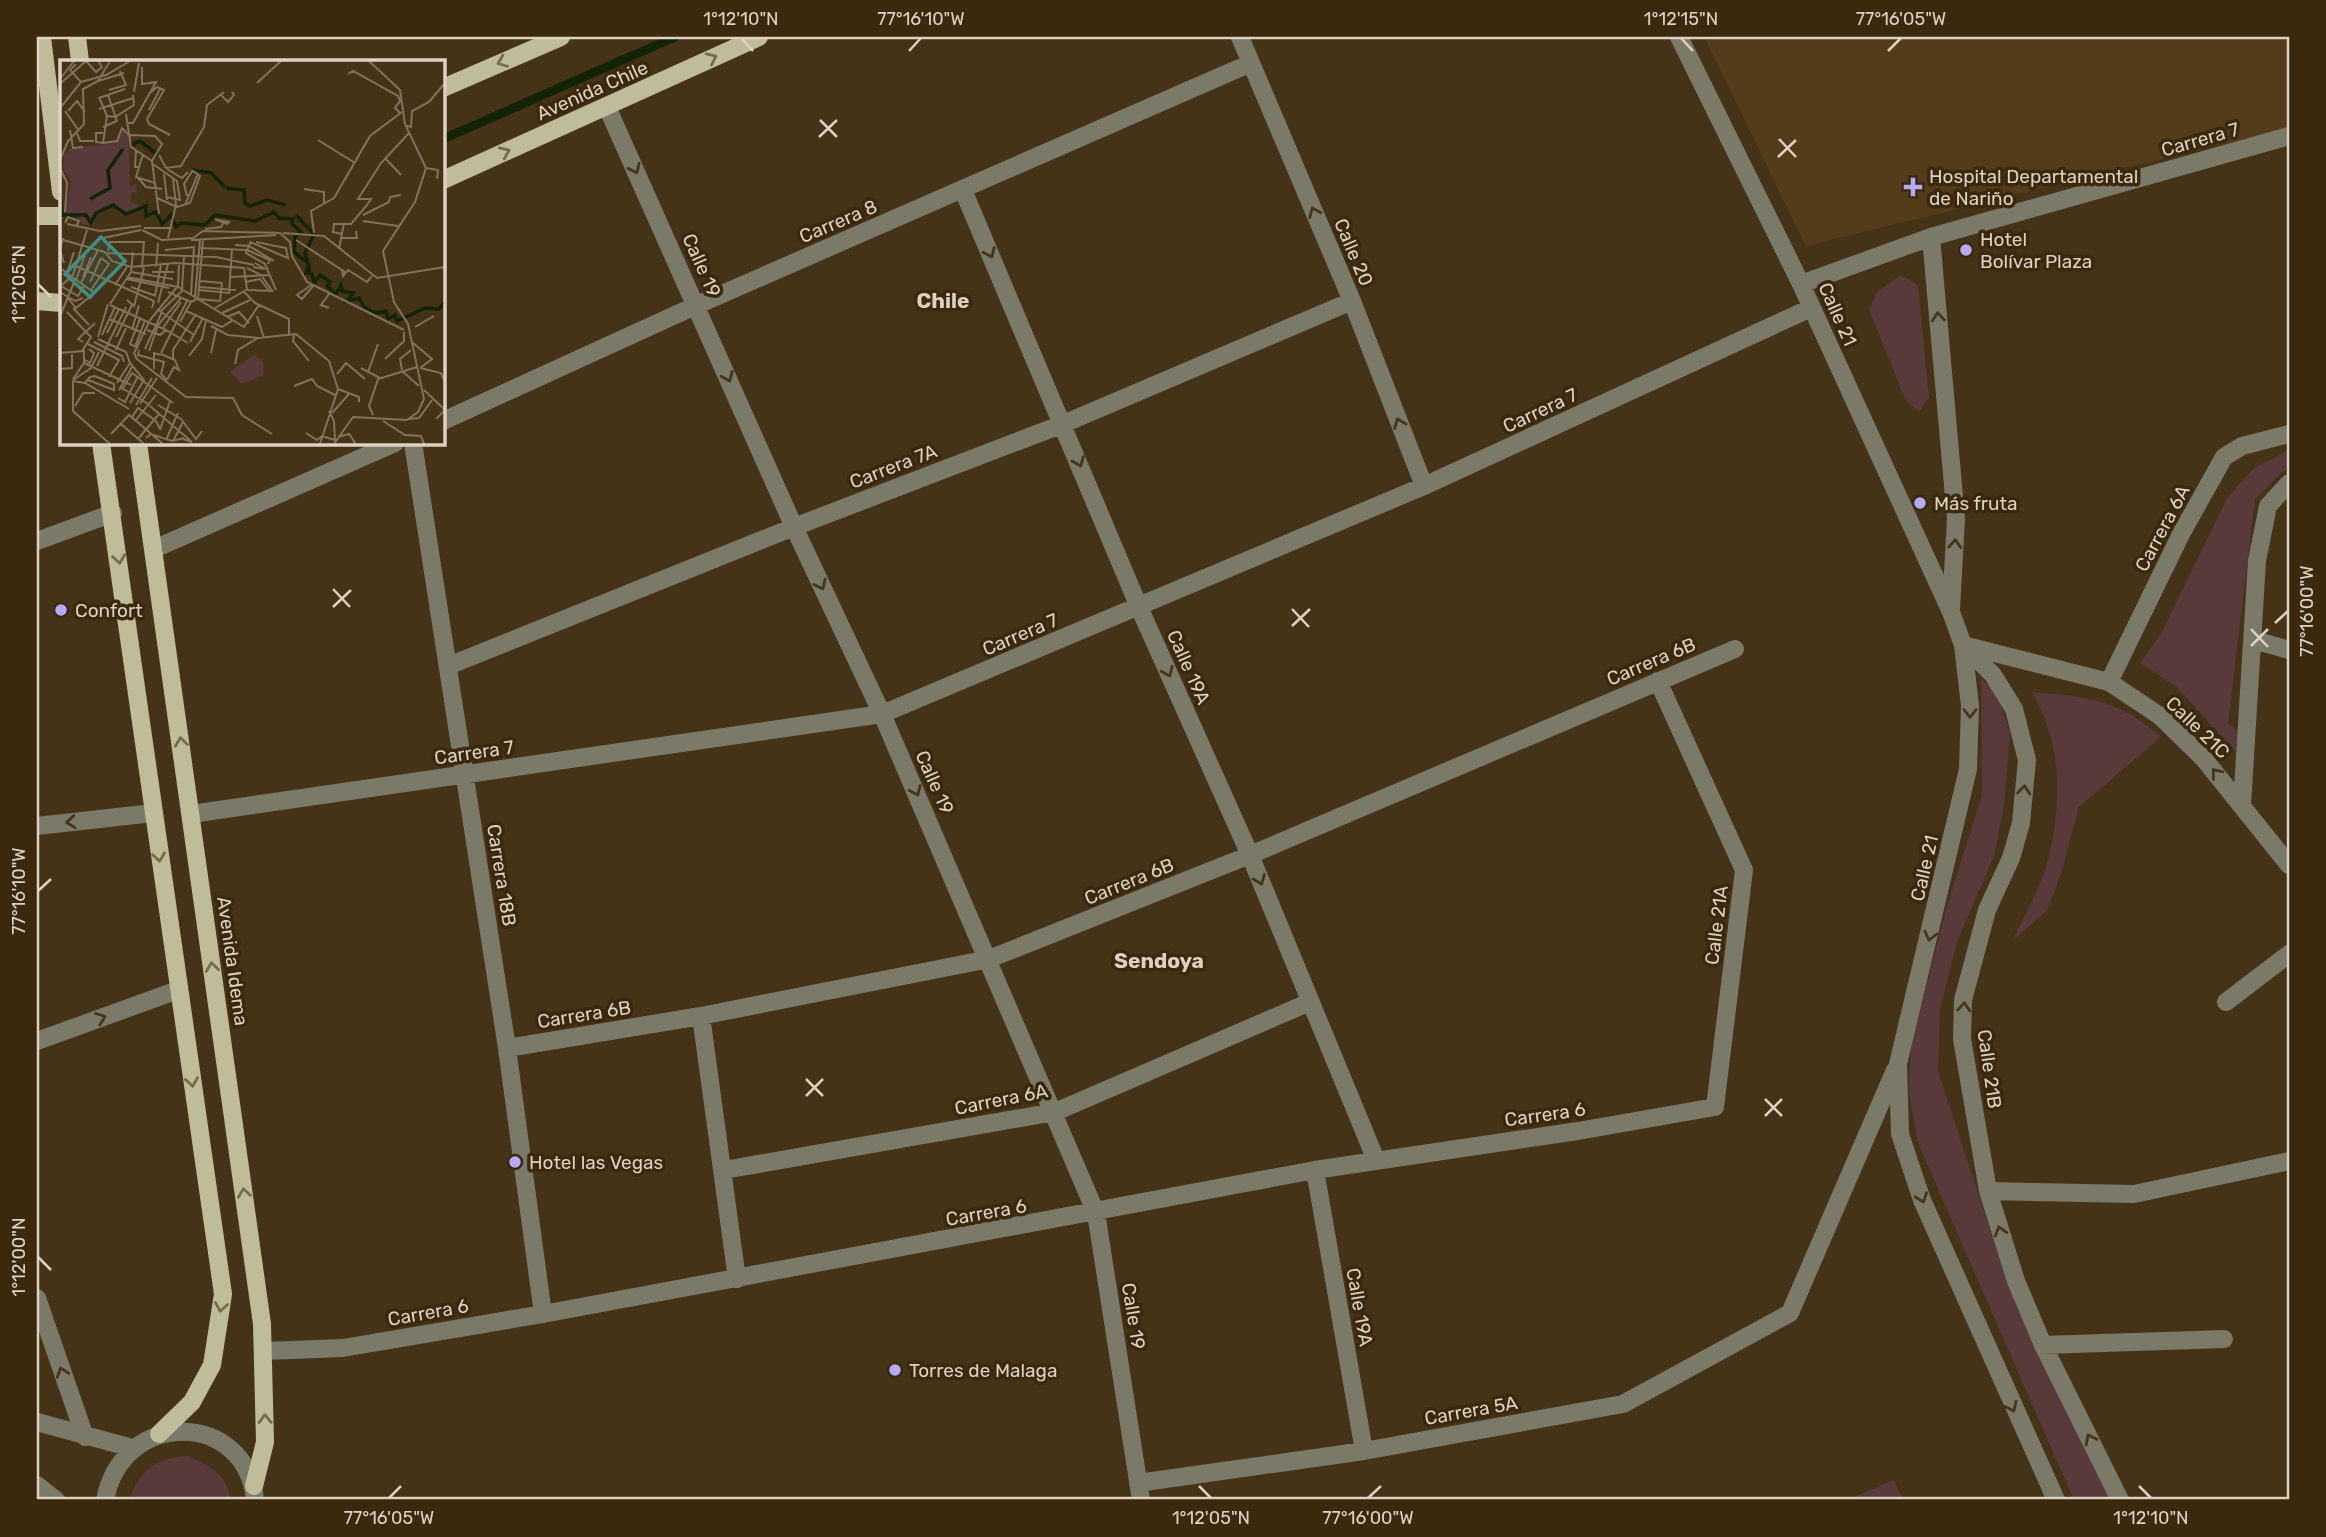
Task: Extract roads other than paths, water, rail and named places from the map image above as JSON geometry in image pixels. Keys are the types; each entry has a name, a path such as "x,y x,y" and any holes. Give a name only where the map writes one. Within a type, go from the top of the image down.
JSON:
{"main road":[{"path":"42,37 60,184"},
{"path":"77,37 80,60"},
{"path":"444,88 561,37"},
{"name":"Avenida Chile","path":"444,180 759,37"},
{"path":"37,216 60,216"},
{"path":"37,302 60,303"},
{"path":"101,444 223,1294 212,1365 192,1402 159,1434"},
{"name":"Avenida Idema","path":"138,444 264,1351 265,1442 254,1493"}],"street":[{"name":"Calle 20","path":"1240,37 1352,301 1424,486"},
{"name":"Calle 21","path":"1679,37 1801,284 1951,612 1963,645 1970,706 1968,769 1898,1064 1900,1134 1922,1200 2056,1500"},
{"name":"Carrera 8","path":"444,421 697,305 1251,63"},
{"name":"Calle 19","path":"607,107 794,527 882,714 1055,1112 1096,1213 1139,1491"},
{"name":"Carrera 7","path":"1801,284 1931,237 2289,136"},
{"name":"Calle 19A","path":"964,190 1139,607 1250,855 1376,1160"},
{"name":"Calle 21","path":"1931,237 1956,519 1951,612"},
{"name":"Carrera 7A","path":"448,666 794,527 1063,424 1352,301"},
{"name":"Carrera 7","path":"191,814 882,714 1424,486 1811,308"},
{"name":"Carrera 6A","path":"2109,682 2181,534 2224,457 2242,446 2289,434"},
{"path":"154,549 393,444"},
{"name":"Carrera 18B","path":"413,444 507,1048 543,1314"},
{"path":"2242,805 2257,561 2269,506 2289,483"},
{"path":"37,541 113,513"},
{"path":"2254,640 2289,650"},
{"name":"Calle 21C","path":"1963,645 2109,682 2160,716 2204,759 2289,865"},
{"name":"Calle 21B","path":"1963,645 1993,675 2014,709 2026,760 2021,822 2011,858 1987,910 1963,1000 1962,1038 1988,1191 2016,1281 2043,1345 2120,1500"},
{"name":"Carrera 6B","path":"507,1048 701,1016 989,959 1250,855 1735,649"},
{"name":"Calle 21A","path":"1658,681 1744,870 1715,1107"},
{"path":"37,826 153,813"},
{"path":"2226,1002 2289,954"},
{"path":"37,1041 178,990"},
{"name":"Carrera 6A","path":"724,1170 1055,1112 1310,1002"},
{"path":"701,1016 737,1279"},
{"name":"Carrera 5A","path":"1139,1491 1623,1404 1790,1313 1898,1064"},
{"name":"Carrera 6","path":"264,1351 343,1348 737,1279 1315,1170 1578,1131 1715,1107"},
{"path":"1988,1191 2134,1194 2289,1161"},
{"name":"Calle 19A","path":"1315,1170 1364,1451"},
{"path":"37,1297 85,1437"},
{"path":"2043,1345 2224,1339"},
{"path":"37,1422 132,1448"},
{"path":"105,1500 113,1471 132,1448 159,1434 188,1431 216,1440 240,1459 254,1493"},
{"path":"37,1485 56,1500"}],"waterway":[{"path":"444,139 675,37"}],"place":[{"name":"Hospital Departamental de Nariño","path":"1913,187"},
{"name":"Hotel Bolívar Plaza","path":"1966,250"},
{"name":"Más fruta","path":"1920,503"},
{"name":"Confort","path":"61,610"},
{"name":"Hotel las Vegas","path":"515,1162"},
{"name":"Torres de Malaga","path":"895,1370"}],"district":[{"name":"Chile","path":"943,301"},
{"name":"Sendoya","path":"1159,961"}]}
